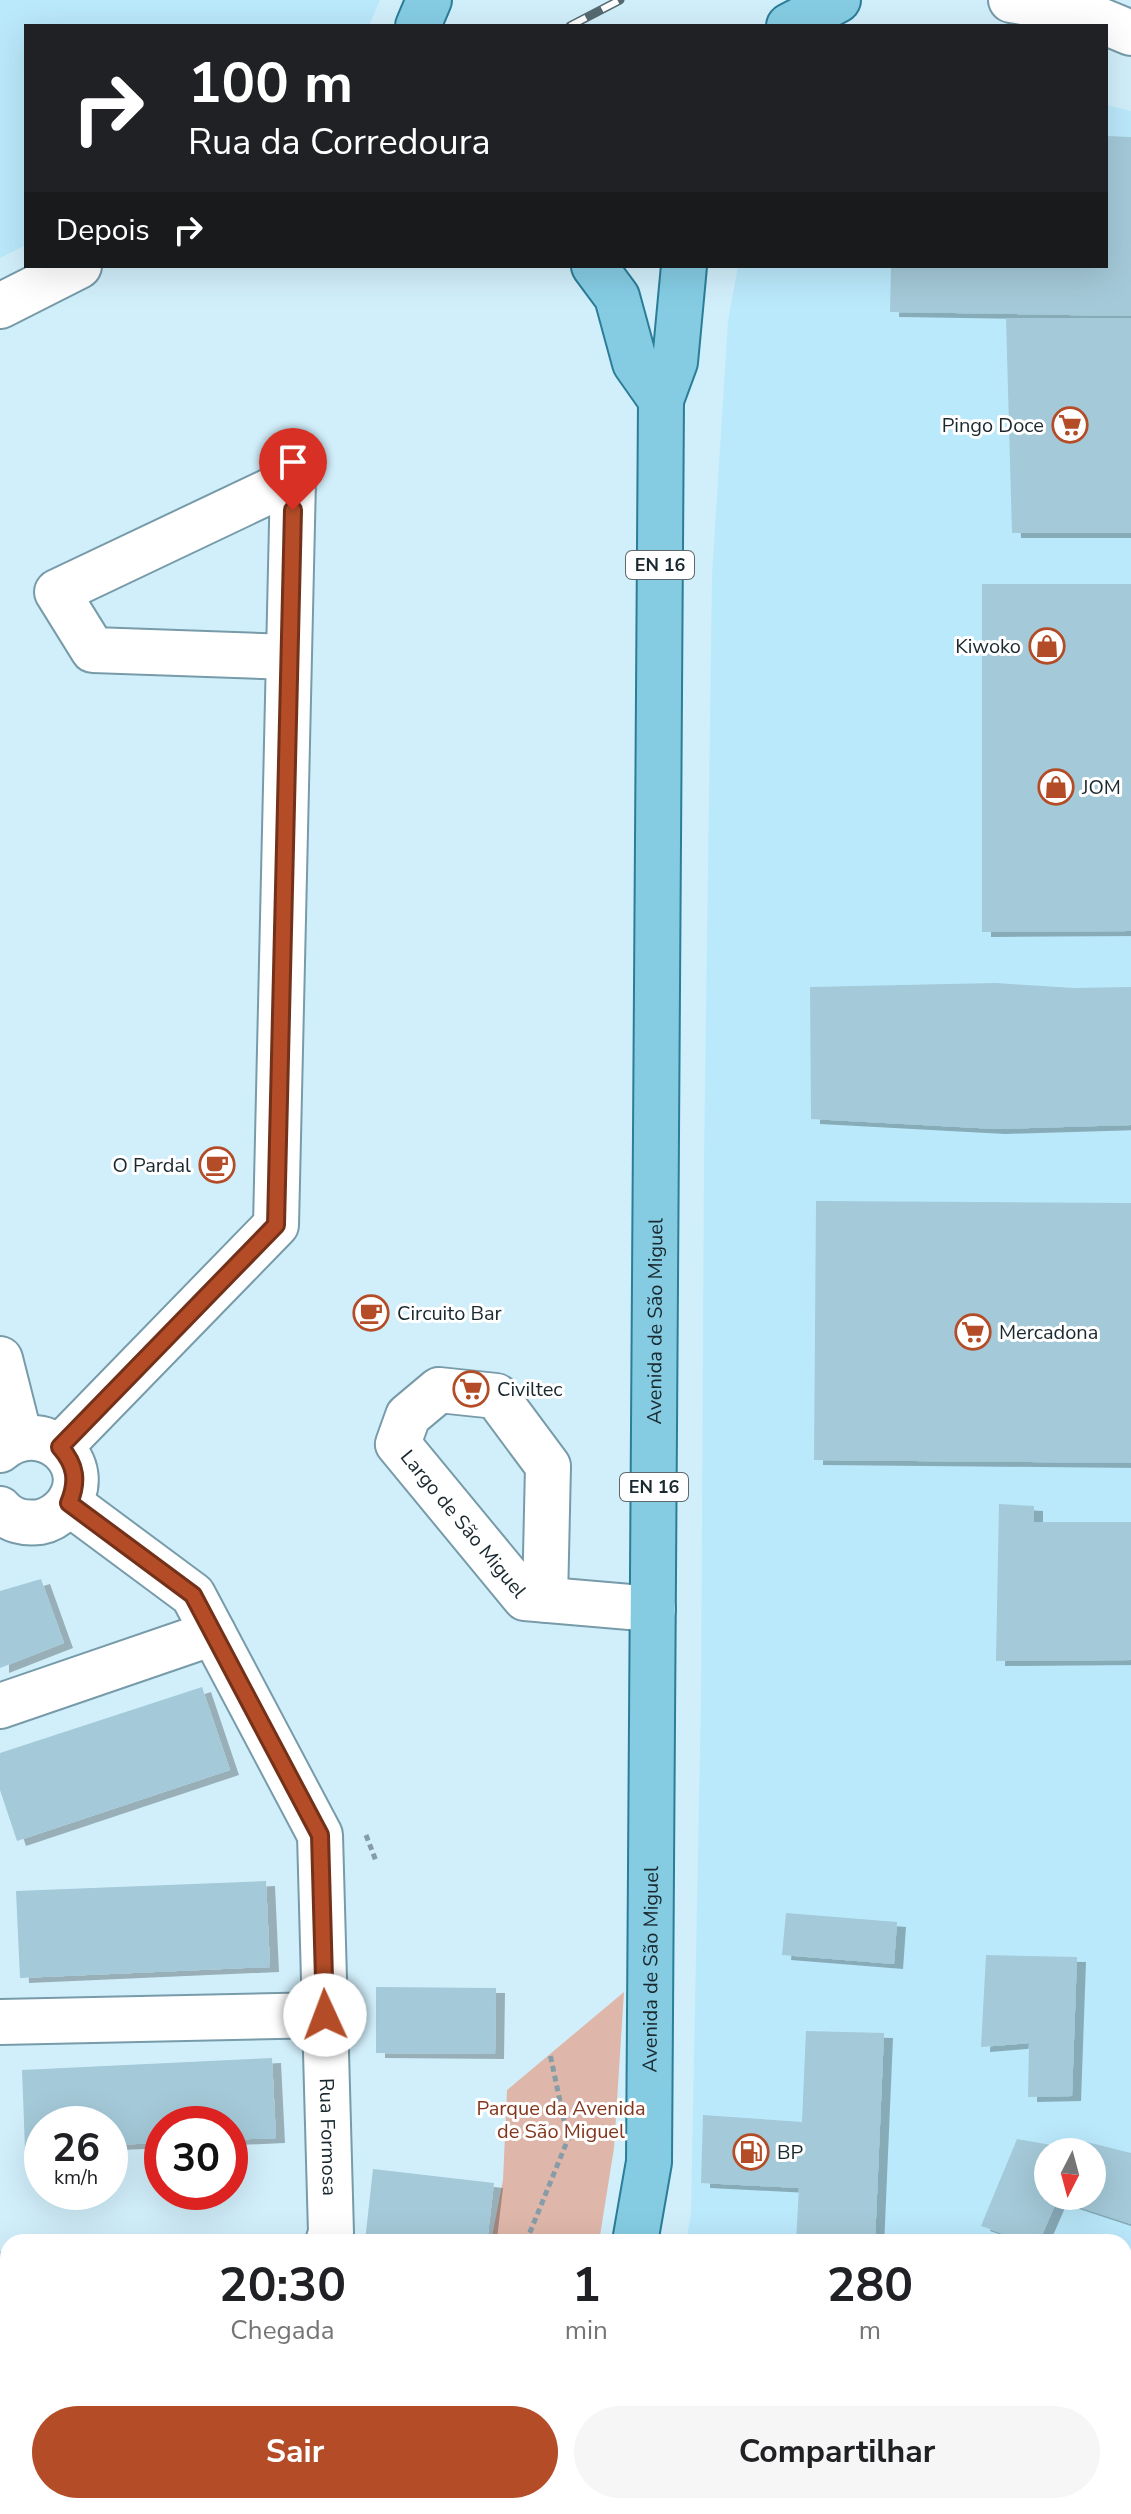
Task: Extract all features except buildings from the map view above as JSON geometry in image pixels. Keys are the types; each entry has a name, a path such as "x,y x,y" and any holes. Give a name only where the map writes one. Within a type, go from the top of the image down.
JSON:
{"main road":[{"path":"419,24 429,0"},
{"path":"793,24 839,1"},
{"path":"595,268 617,297 635,363 661,400"},
{"name":"Avenida de São Miguel","path":"636,2234 649,2162 661,400 675,362 684,268"}],"street":[{"path":"1011,0 1061,5 1131,33"},
{"path":"0,306 75,268"},
{"path":"27,1445 276,1225 289,657 293,480 57,592 93,650 289,657"},
{"path":"0,1359 27,1445 73,1467 75,1479 69,1503 58,1514 45,1521 5,1528"},
{"name":"Largo de São Miguel","path":"545,1600 548,1466 496,1396 439,1390 408,1416 398,1444 525,1598 545,1600 653,1609"},
{"name":"Rua Formosa","path":"69,1503 193,1595 320,1835 331,2234"},
{"path":"0,1706 213,1633"},
{"path":"0,2022 325,2015"}],"path":[{"path":"529,2234 568,2139 550,2054"}],"shaded area":[{"path":"0,0 380,0 370,24 24,24 24,246 0,258"},
{"path":"1108,105 1131,111 1131,2234 687,2234 691,2213 701,1698 712,575 728,321 738,268 1108,268"}],"green space":[{"name":"Parque da Avenida de São Miguel","path":"624,1992 614,2148 600,2234 493,2234 503,2180 507,2090"}],"railway":[{"path":"574,24 620,0"}],"place":[{"name":"Pingo Doce","path":"1070,425"},
{"name":"Kiwoko","path":"1047,646"},
{"name":"JOM","path":"1056,787"},
{"name":"O Pardal","path":"217,1165"},
{"name":"Circuito Bar","path":"371,1313"},
{"name":"Mercadona","path":"973,1332"},
{"name":"Civiltec","path":"471,1389"},
{"name":"BP","path":"751,2152"}],"route":[{"path":"293,510 276,1225 60,1447 68,1456 75,1479 69,1503 193,1595 320,1835 325,2015"}]}
